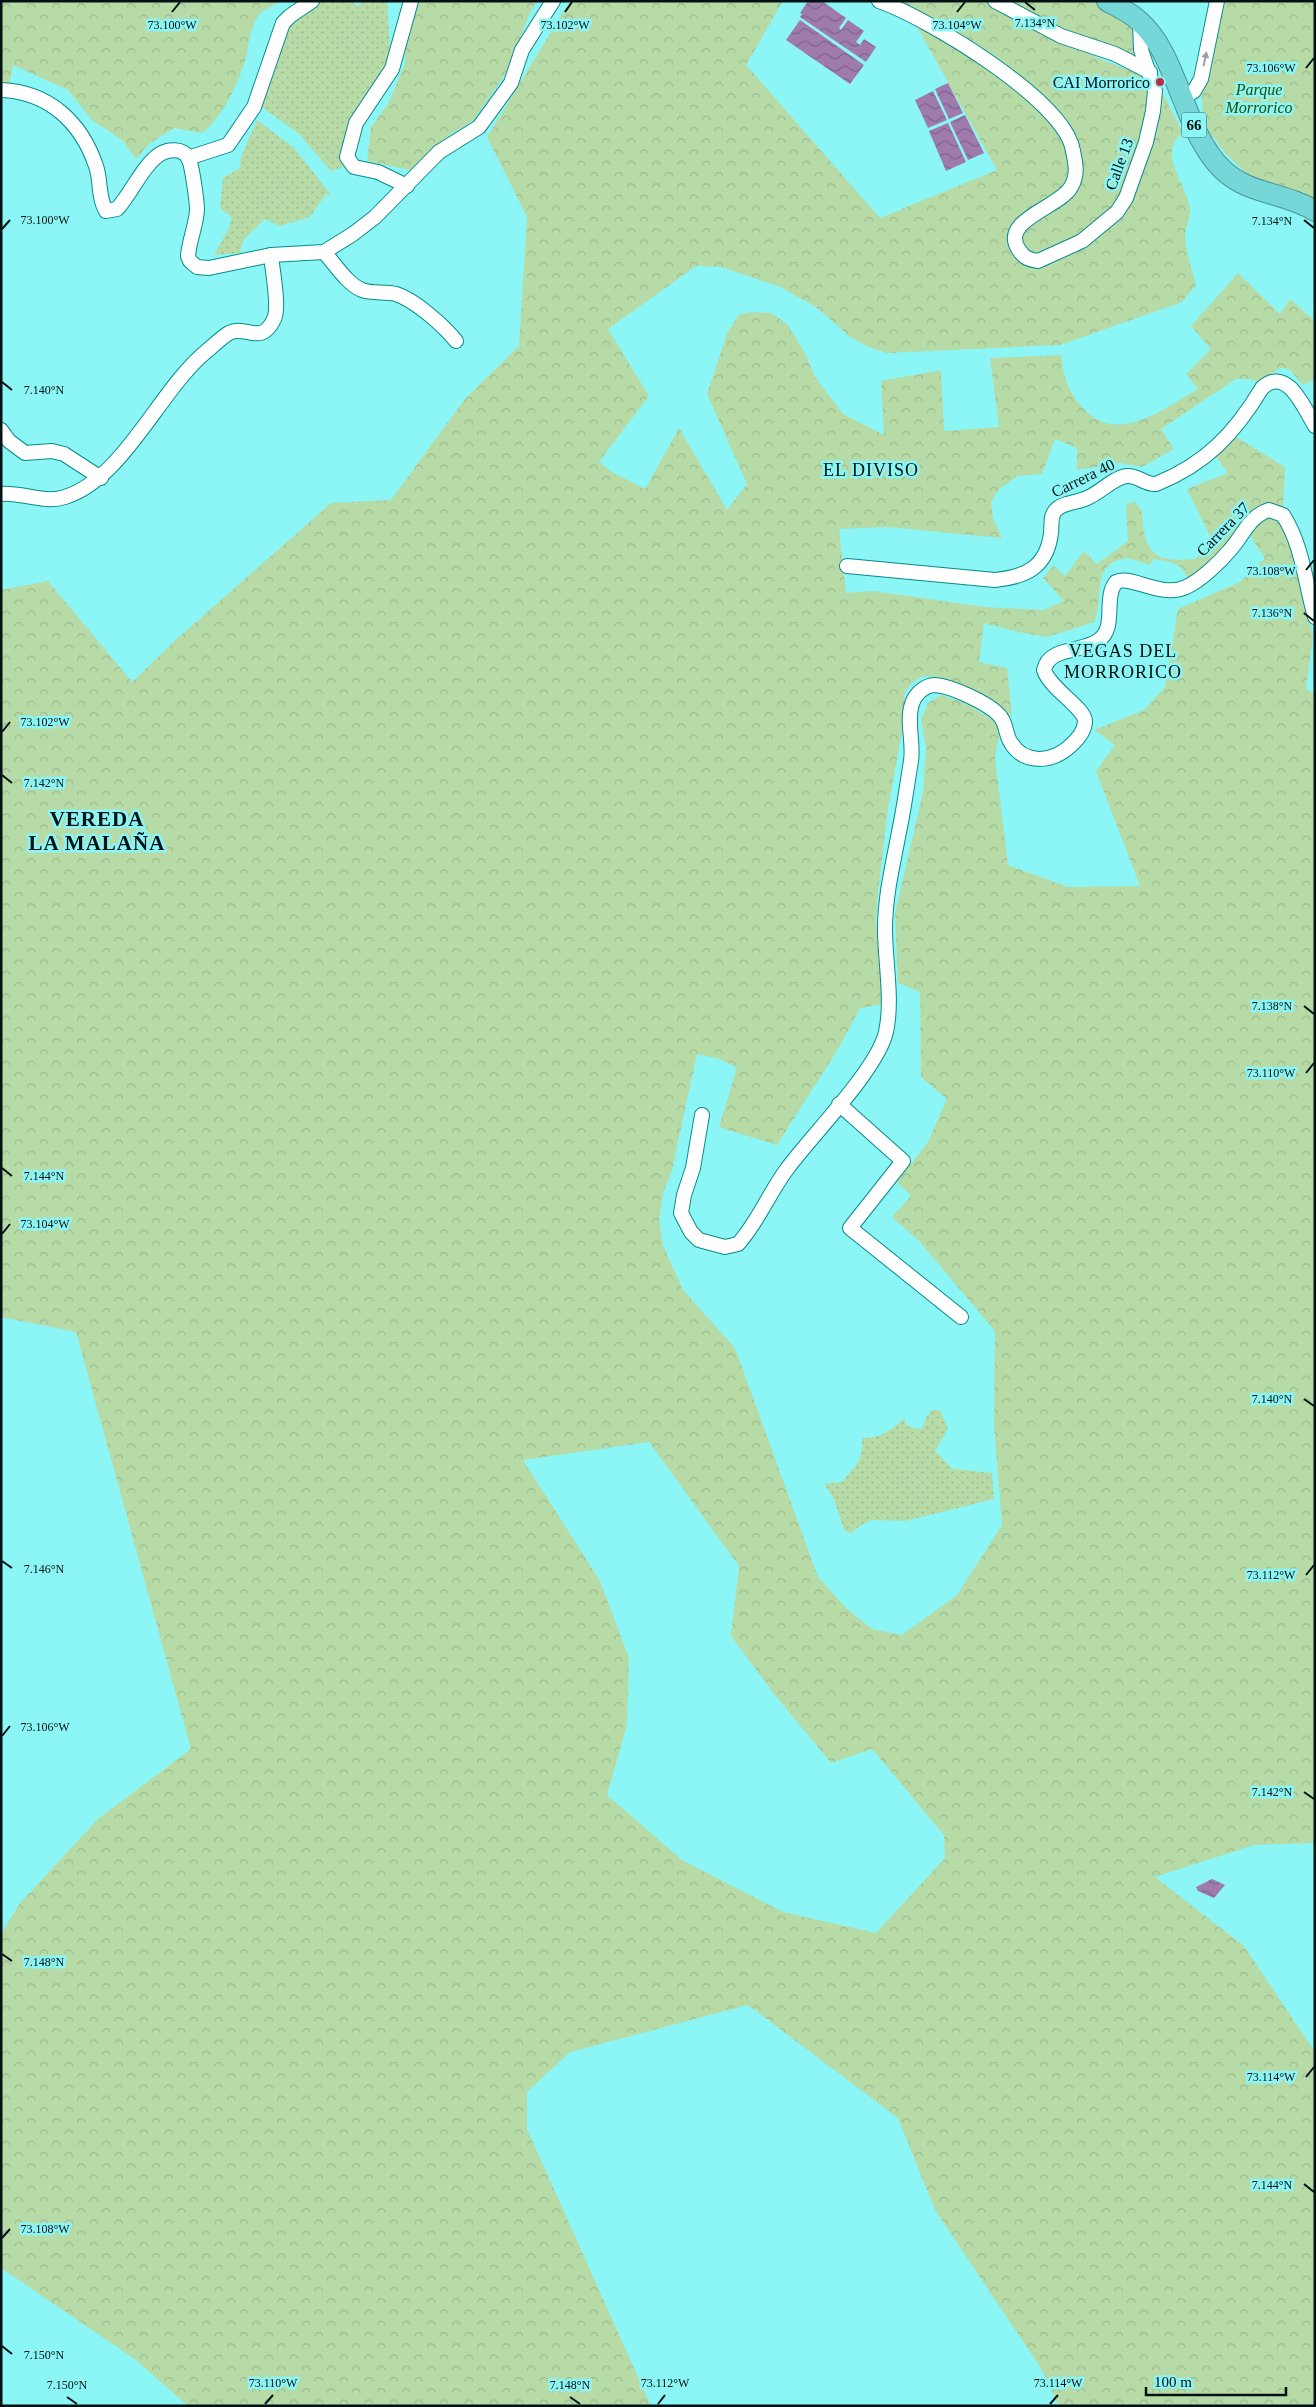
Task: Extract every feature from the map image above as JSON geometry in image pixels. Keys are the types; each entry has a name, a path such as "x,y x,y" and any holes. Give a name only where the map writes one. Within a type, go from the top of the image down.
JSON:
{"highway":[{"name":"66","path":"1107,1 1140,21 1158,45 1203,146 1222,169 1233,179 1246,186 1291,199 1315,210"}],"street":[{"path":"188,158 228,145 254,106 283,23 312,1"},
{"path":"407,186 378,172 354,167 347,158 356,123 392,70 411,1"},
{"path":"1,90 18,90 37,98 62,111 75,125 97,167 103,205 106,211 117,209 152,161 161,153 178,150 188,158 196,196 197,212 188,246 190,261 197,267 209,268 271,255 324,252 375,217 440,152 479,127 511,83 522,50 552,1"},
{"name":"Calle 13","path":"879,1 913,16 993,64 1039,101 1063,128 1072,144 1077,172 1070,188 1061,200 1028,218 1021,224 1015,234 1015,244 1021,253 1031,260 1038,261 1068,249 1104,225 1118,212 1126,198 1146,142 1153,111 1155,91 1141,50 1140,21"},
{"path":"995,1 1061,36 1115,54 1150,72"},
{"path":"1182,98 1194,91 1201,79 1217,1"},
{"path":"324,252 352,284 362,290 392,293 407,299 449,332 456,341"},
{"path":"5,496 45,500 64,498 101,478 200,356 229,333 236,331 254,335 266,332 275,318 271,255"},
{"name":"Carrera 40","path":"847,566 995,580 1015,578 1032,569 1048,549 1052,515 1057,509 1087,498 1126,476 1134,477 1150,485 1156,484 1192,466 1230,435 1262,388 1274,381 1289,385 1315,426"},
{"path":"1,430 9,441 25,453 52,451 64,454 101,478"},
{"name":"Carrera 37","path":"839,1104 876,1055 885,1033 887,1006 885,928 889,882 912,752 911,706 921,690 936,685 995,711 1005,723 1011,744 1023,754 1035,759 1044,760 1062,754 1075,742 1083,730 1085,722 1080,711 1048,679 1044,670 1048,660 1054,656 1091,645 1103,637 1108,626 1110,594 1116,582 1125,580 1163,591 1185,588 1194,583 1230,551 1254,518 1269,510 1282,516 1292,534 1301,555 1315,617"},
{"path":"702,1115 693,1168 681,1213 691,1232 699,1240 725,1247 738,1244 785,1171 839,1104 903,1161 850,1228 961,1317"}],"green space":[{"path":"1,1 281,1 258,16 252,29 245,62 236,85 224,108 209,127 202,133 174,128 150,143 136,159 122,140 92,120 68,90 13,65 9,85 1,84"},
{"path":"310,1 352,1 358,7 361,1 387,1 391,64 356,129 359,138 347,166 331,171 298,133 260,106 285,37 275,23"},
{"path":"406,1 537,1 529,15 508,70 473,121 449,135 414,171 367,161 371,127 388,104 405,64"},
{"path":"570,1 783,1 746,65 880,218 997,170 917,27 931,22 892,1 985,1 1102,60 1141,74 1163,94 1183,133 1175,141 1172,159 1190,210 1185,236 1196,285 1182,302 1060,345 886,353 866,346 848,335 816,307 780,287 721,267 696,266 608,329 649,396 599,462 610,471 645,489 679,428 727,510 747,484 707,394 728,331 739,315 750,312 771,313 787,324 804,351 815,377 843,414 884,435 881,381 941,370 944,431 999,427 990,358 1061,355 1063,369 1070,389 1082,407 1095,419 1110,424 1124,424 1155,414 1198,389 1186,374 1211,349 1191,326 1238,273 1280,314 1290,299 1315,321 1315,379 1303,385 1289,369 1280,368 1260,382 1250,379 1236,379 1161,429 1174,449 1142,467 1120,463 1077,470 1077,448 1055,439 1042,474 1018,476 999,489 991,502 993,518 1002,538 887,527 839,529 846,593 873,591 985,607 1043,610 1064,601 1043,578 1053,565 1065,576 1084,551 1097,564 1128,541 1126,507 1128,503 1135,502 1140,509 1147,541 1156,554 1169,559 1196,559 1212,540 1187,489 1228,473 1216,457 1236,437 1285,467 1283,507 1271,504 1261,505 1253,510 1246,517 1221,554 1188,582 1183,570 1171,562 1153,559 1150,565 1132,559 1122,559 1112,563 1102,576 1099,604 1094,622 1047,637 984,623 979,662 1007,668 1012,716 996,702 950,680 923,676 912,683 905,692 902,732 888,809 878,892 876,921 883,1004 860,1008 840,1046 777,1145 719,1127 737,1068 720,1059 697,1054 672,1170 663,1194 659,1220 663,1245 683,1290 735,1348 818,1577 846,1608 872,1629 902,1635 957,1595 1002,1525 994,1426 995,1331 919,1241 892,1217 911,1196 897,1182 928,1142 947,1099 921,1077 920,992 898,983 895,914 923,792 926,748 921,720 928,703 941,695 965,703 995,721 999,735 995,758 1008,865 1068,887 1140,886 1096,771 1115,745 1094,730 1144,710 1165,687 1178,609 1240,582 1265,558 1251,538 1256,525 1260,521 1269,518 1275,519 1286,527 1313,636 1306,689 1315,695 1315,1843 1254,1845 1155,1877 1244,1946 1315,2052 1315,2406 1059,2406 1040,2367 935,2210 898,2118 748,2005 570,2052 527,2092 527,2129 651,2406 188,2406 136,2360 1,2268 1,1934 20,1903 99,1818 191,1749 76,1332 1,1317 1,590 48,581 132,682 179,637 331,503 391,500 464,400 519,346 527,217 487,137","holes":["649,1442 739,1566 731,1636 774,1694 831,1763 872,1749 944,1835 945,1858 876,1933 783,1912 682,1860 607,1795 627,1725 629,1658 600,1581 523,1460"]},
{"path":"1014,1 1094,1 1132,21 1139,62 1075,37 1017,9"},
{"name":"Parque Morrorico","path":"1222,1 1315,1 1315,203 1248,175 1225,153 1204,125 1201,91"},
{"path":"257,120 294,148 332,196 326,194 310,217 280,226 265,219 243,240 240,253 214,255 228,230 232,218 220,208 223,178 240,168 241,157"},
{"path":"932,1410 940,1410 948,1429 935,1451 953,1469 992,1473 994,1499 905,1521 870,1520 850,1533 844,1530 833,1497 824,1484 842,1482 852,1471 860,1458 862,1438 874,1437 885,1432 905,1418 905,1424 913,1428 922,1429 927,1416"}],"water":[{"path":"808,1 822,1 846,18 839,28 841,30 848,20 864,31 856,42 860,45 864,39 876,47 866,62 800,17 802,14 800,13"},
{"path":"800,20 864,65 850,84 786,40"},
{"path":"948,83 963,113 949,119 935,89"},
{"path":"933,91 947,120 928,128 915,100"},
{"path":"965,115 984,153 968,160 950,122"},
{"path":"948,123 966,162 946,171 929,131"},
{"path":"1212,1879 1225,1885 1214,1898 1198,1891 1196,1887"}],"place":[{"name":"CAI Morrorico","path":"1160,82"}],"district":[{"name":"EL DIVISO","path":"871,470"},
{"name":"VEGAS DEL MORRORICO","path":"1123,661"},
{"name":"VEREDA LA MALAÑA","path":"97,831"}]}
